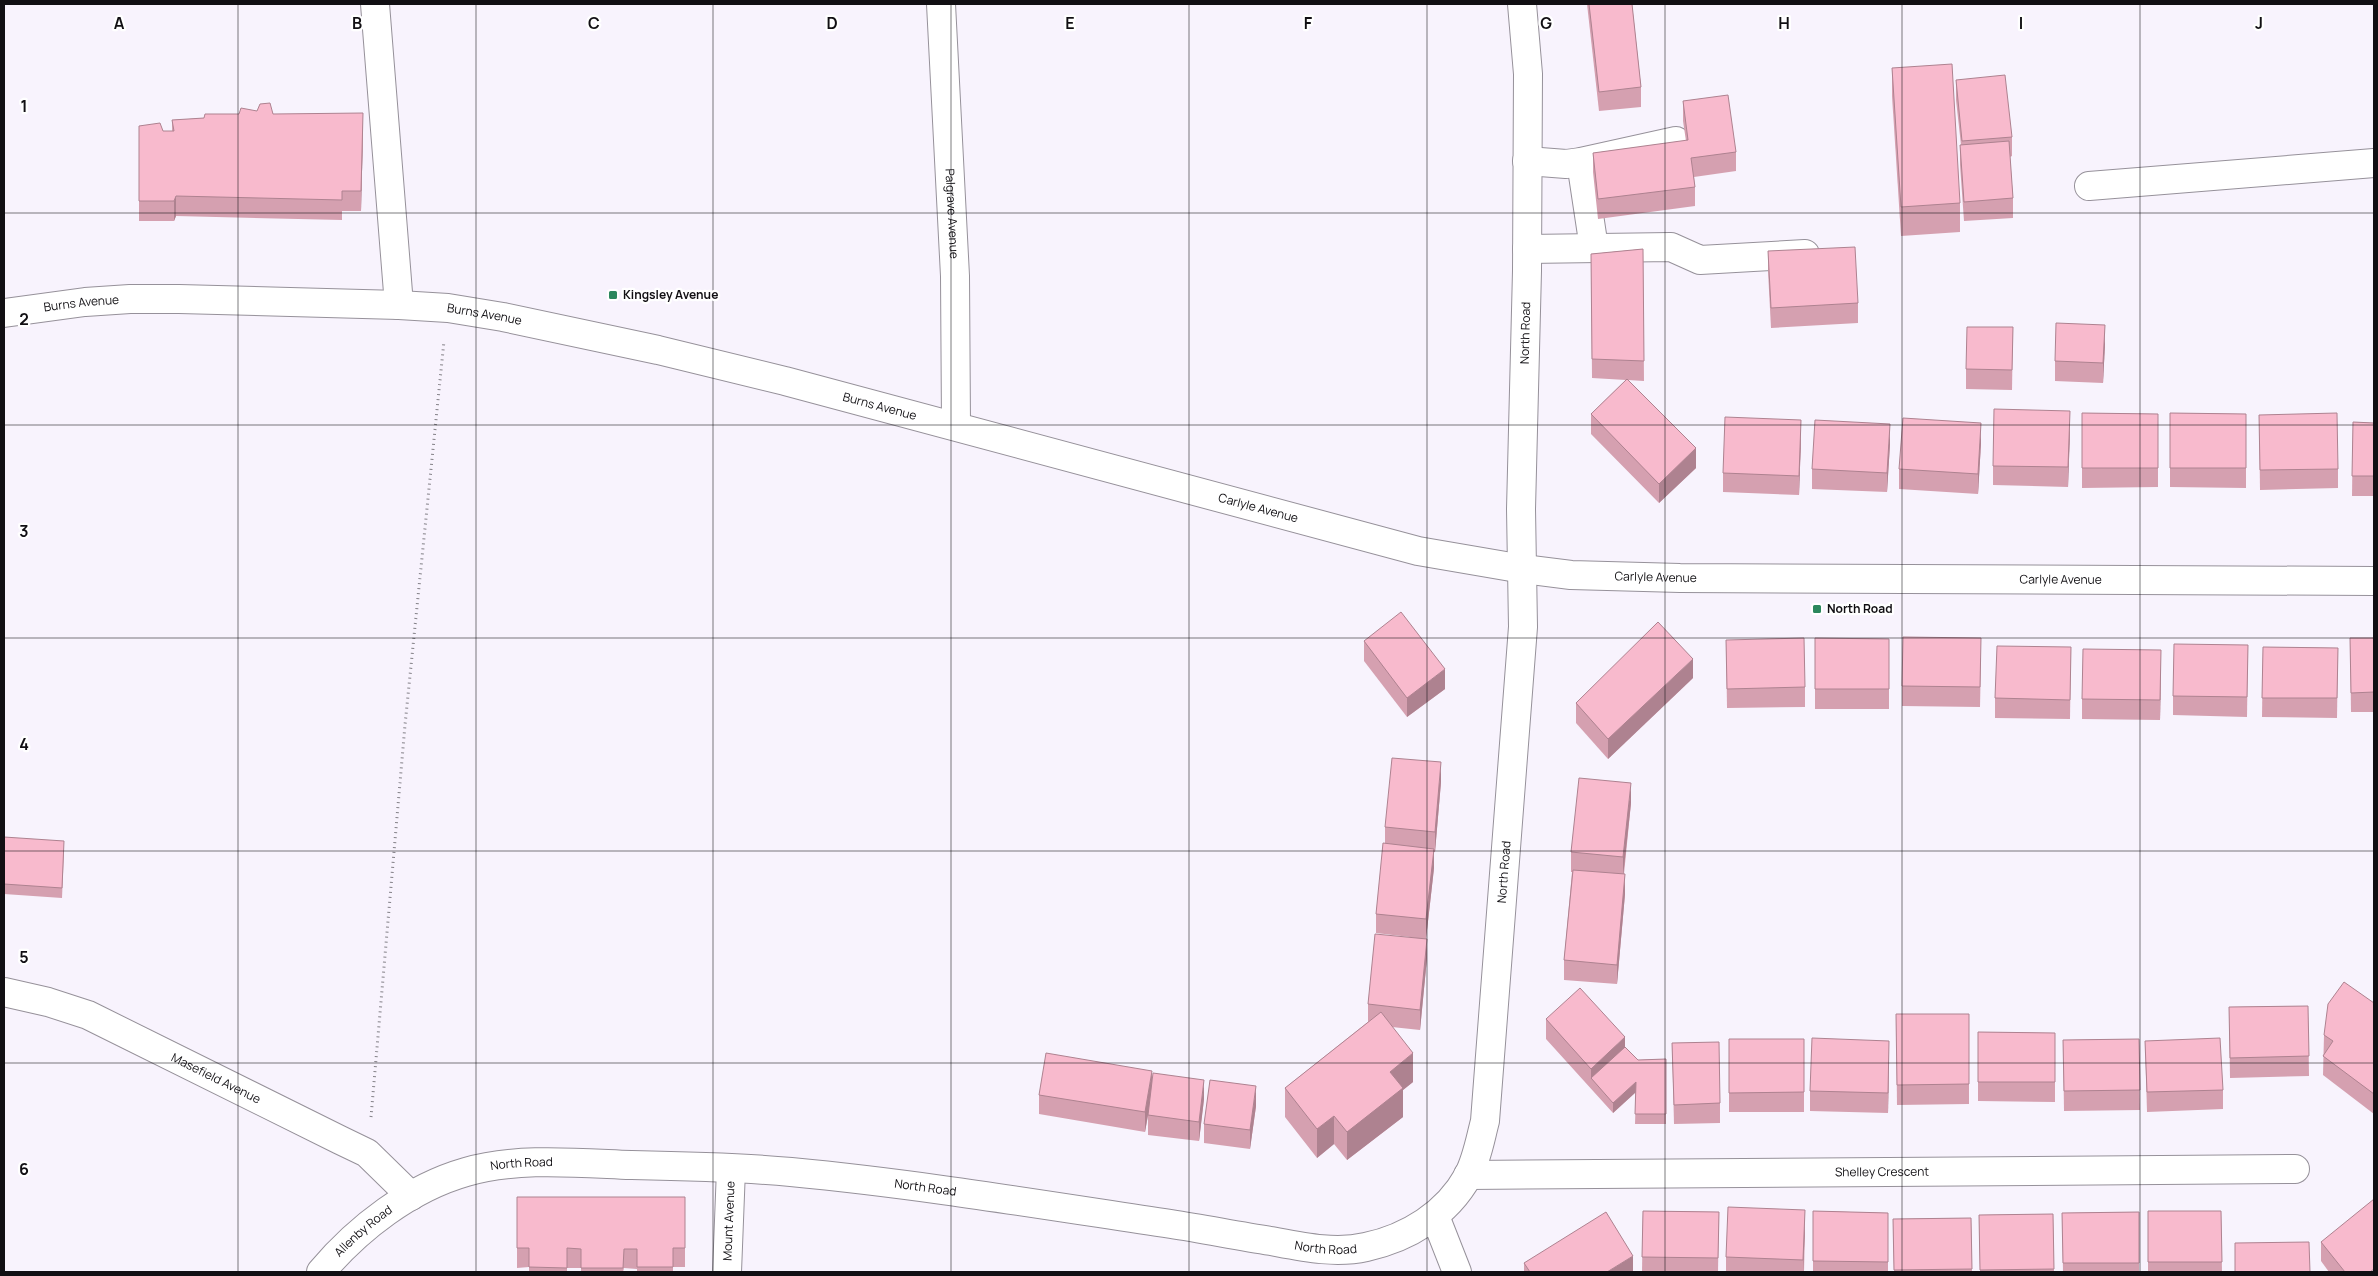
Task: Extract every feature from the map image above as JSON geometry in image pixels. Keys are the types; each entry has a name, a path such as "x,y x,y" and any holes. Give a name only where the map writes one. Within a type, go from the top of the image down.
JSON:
{"street":[{"path":"375,4 399,305"},
{"name":"Palgrave Avenue","path":"941,4 955,276 956,425"},
{"name":"North Road","path":"411,1196 435,1182 491,1166 586,1163 788,1171 898,1183 1183,1226 1315,1249 1348,1249 1383,1243 1421,1225 1447,1205 1468,1175 1477,1152 1485,1121 1490,1077 1520,679 1523,569 1521,509 1528,249 1528,74 1522,4"},
{"path":"1527,161 1566,164 1581,162 1676,141"},
{"path":"1581,162 1594,248"},
{"path":"2089,186 2374,163"},
{"path":"1528,249 1671,247 1700,260 1825,253"},
{"name":"Burns Avenue","path":"4,314 130,299 286,300 448,308 503,317 701,360 956,425"},
{"name":"Carlyle Avenue","path":"956,425 1418,551 1523,569 1571,575 1680,578 2374,581"},
{"name":"Masefield Avenue","path":"4,992 48,1002 88,1015 368,1154 411,1196"},
{"name":"Mount Avenue","path":"727,1272 731,1168"},
{"name":"Shelley Crescent","path":"1468,1175 2295,1169"},
{"name":"Allenby Road","path":"321,1272 364,1230 411,1196"},
{"path":"1435,1216 1457,1272"}],"path":[{"path":"368,1154 405,725 448,308"}],"building":[{"path":"1589,4 1632,4 1641,87 1599,92"},
{"path":"1952,64 1960,203 1901,207 1892,68"},
{"path":"2005,75 2012,137 1962,141 1956,80"},
{"path":"1728,95 1736,152 1691,158 1695,187 1598,199 1593,153 1688,140 1683,101"},
{"path":"270,103 273,114 363,113 361,191 342,191 342,200 176,196 174,201 139,201 139,126 160,123 163,131 174,131 172,120 204,118 205,114 239,114 241,108 257,111 260,104"},
{"path":"2009,141 2013,198 1964,202 1960,145"},
{"path":"1855,247 1858,303 1771,308 1768,251"},
{"path":"1643,249 1644,361 1592,359 1591,254"},
{"path":"2056,323 2105,325 2103,363 2055,361"},
{"path":"1967,327 2013,327 2012,370 1966,369"},
{"path":"1627,379 1696,448 1659,484 1591,414"},
{"path":"1994,409 2070,411 2068,467 1993,466"},
{"path":"2082,413 2158,414 2158,468 2082,468"},
{"path":"2170,413 2246,414 2246,468 2170,468"},
{"path":"2337,413 2338,469 2260,470 2259,415"},
{"path":"1725,417 1801,420 1799,476 1723,473"},
{"path":"1903,418 1981,423 1978,474 1899,469"},
{"path":"1815,420 1890,424 1887,473 1812,469"},
{"path":"2353,422 2374,423 2374,476 2352,476"},
{"path":"1401,612 1445,669 1407,698 1364,641"},
{"path":"1658,622 1693,659 1608,739 1576,703"},
{"path":"1903,637 1981,638 1980,687 1902,686"},
{"path":"1804,638 1805,687 1727,689 1726,640"},
{"path":"1815,638 1889,639 1889,689 1815,689"},
{"path":"2350,638 2374,638 2374,692 2351,693"},
{"path":"2174,644 2248,645 2247,697 2173,696"},
{"path":"1997,646 2071,647 2070,700 1995,698"},
{"path":"2263,647 2338,648 2337,698 2262,698"},
{"path":"2083,649 2161,650 2160,700 2082,699"},
{"path":"1392,758 1441,762 1435,832 1385,827"},
{"path":"1579,778 1631,783 1623,857 1571,852"},
{"path":"4,837 64,841 62,888 4,884"},
{"path":"1383,843 1434,849 1426,919 1376,914"},
{"path":"1573,870 1625,874 1617,965 1564,960"},
{"path":"1375,934 1427,939 1420,1010 1368,1004"},
{"path":"2344,982 2374,1003 2374,1094 2323,1056 2333,1041 2324,1035 2328,1004"},
{"path":"1580,988 1625,1037 1591,1069 1546,1019"},
{"path":"2308,1006 2309,1056 2230,1058 2229,1007"},
{"path":"1381,1012 1413,1053 1390,1072 1403,1088 1347,1132 1334,1116 1317,1129 1285,1088"},
{"path":"1896,1014 1969,1014 1969,1084 1897,1085"},
{"path":"1978,1032 2055,1033 2055,1082 1978,1082"},
{"path":"1812,1038 1889,1041 1888,1093 1810,1091"},
{"path":"2220,1038 2223,1090 2147,1092 2145,1041"},
{"path":"1729,1039 1804,1039 1804,1092 1729,1093"},
{"path":"2139,1039 2140,1090 2064,1091 2063,1040"},
{"path":"1719,1042 1720,1103 1674,1105 1672,1043"},
{"path":"1625,1047 1638,1060 1666,1059 1666,1114 1635,1114 1636,1082 1613,1103 1591,1078"},
{"path":"1046,1053 1152,1071 1145,1112 1039,1095"},
{"path":"1153,1073 1204,1080 1199,1122 1148,1115"},
{"path":"1210,1080 1256,1086 1250,1130 1204,1124"},
{"path":"517,1197 685,1197 685,1248 673,1248 673,1267 637,1267 637,1249 624,1249 623,1268 581,1268 581,1249 567,1248 567,1268 529,1267 529,1248 517,1248"},
{"path":"2374,1199 2374,1269 2370,1272 2345,1272 2321,1242"},
{"path":"1728,1207 1805,1210 1803,1260 1726,1257"},
{"path":"1643,1211 1719,1212 1718,1258 1642,1257"},
{"path":"1813,1211 1888,1213 1888,1262 1813,1261"},
{"path":"2148,1211 2221,1211 2222,1262 2148,1262"},
{"path":"1606,1212 1633,1256 1607,1272 1530,1272 1524,1263"},
{"path":"2139,1212 2139,1263 2063,1263 2062,1213"},
{"path":"2053,1214 2054,1269 1980,1270 1979,1215"},
{"path":"1971,1218 1972,1269 1894,1270 1893,1219"},
{"path":"2309,1242 2310,1272 2235,1272 2235,1243"}],"place":[{"name":"Kingsley Avenue","path":"613,295"},
{"name":"North Road","path":"1817,609"}]}
